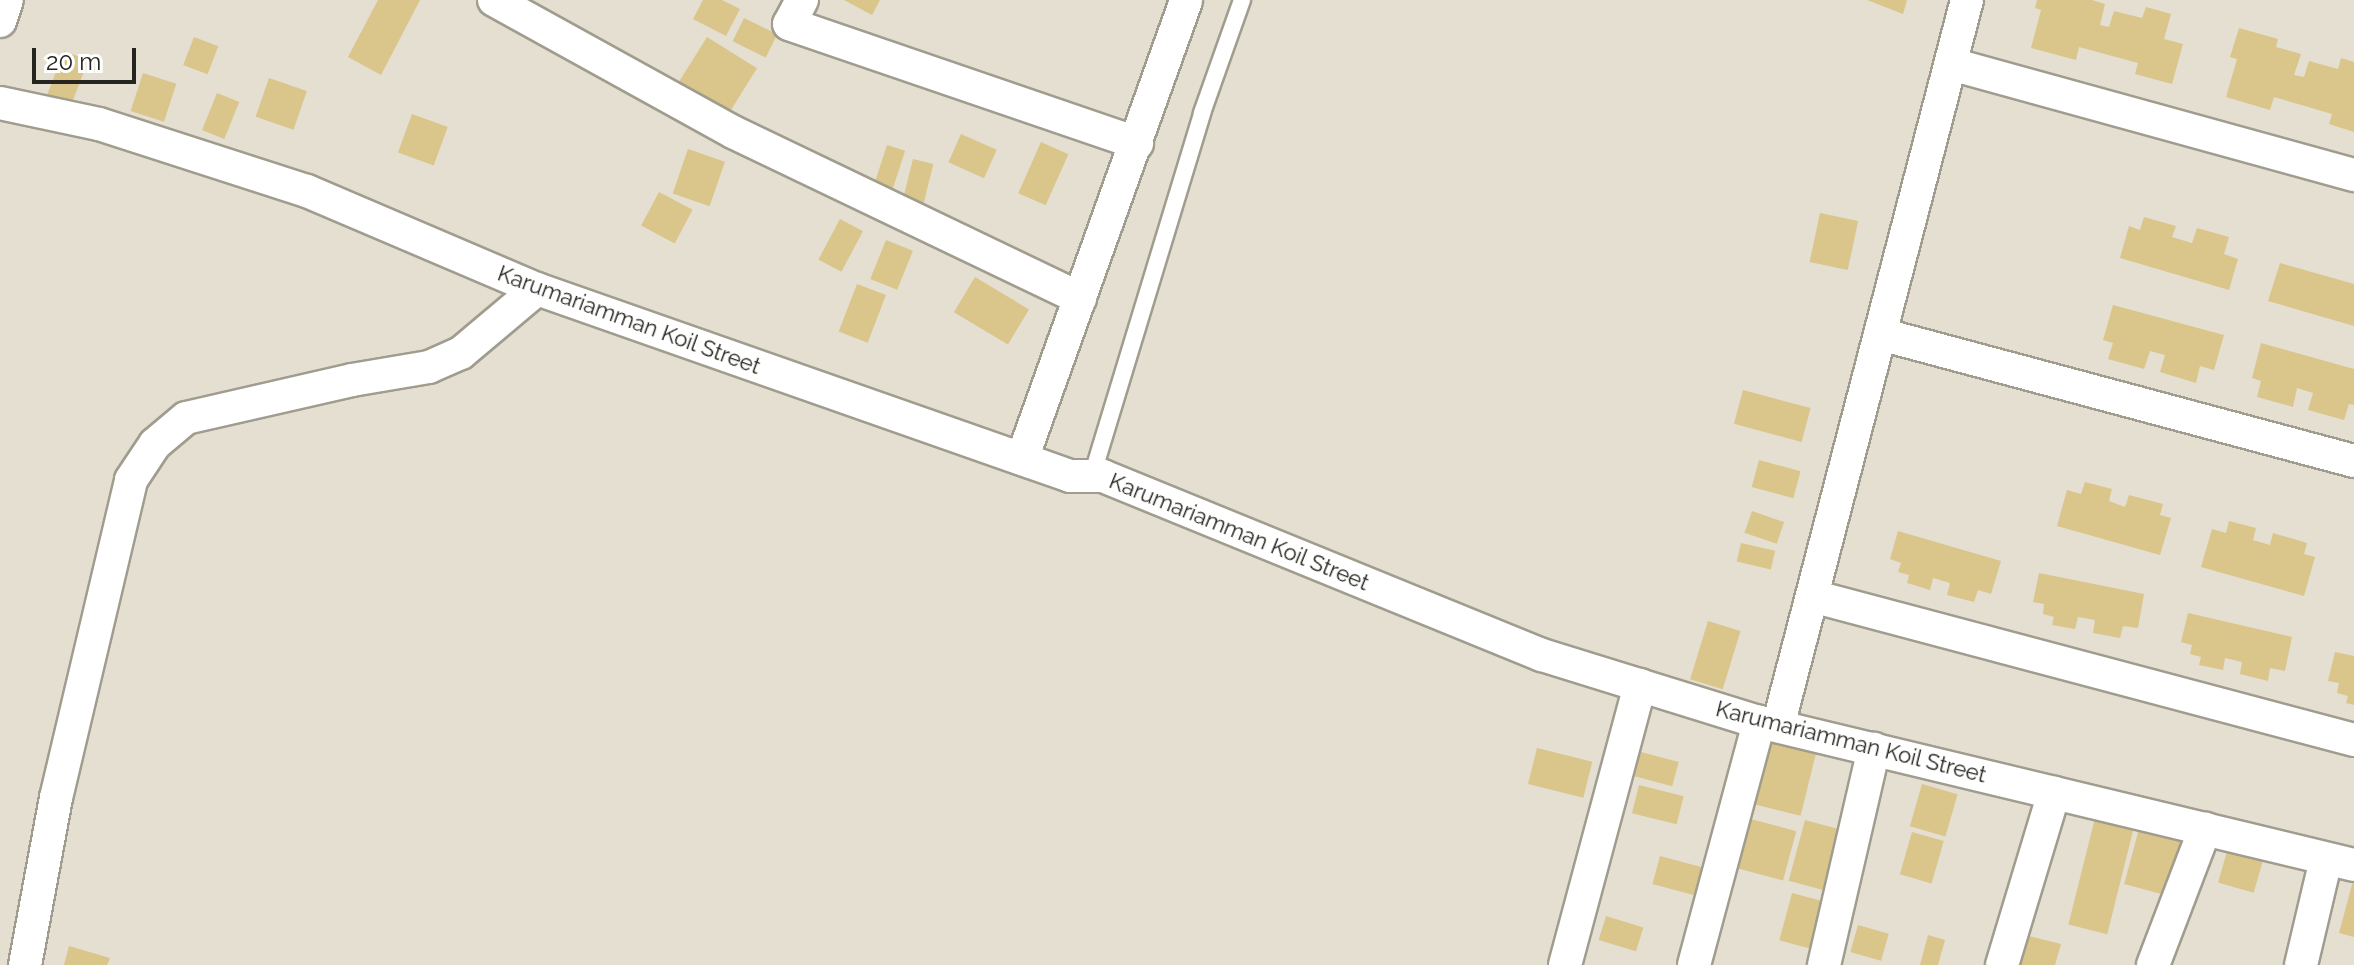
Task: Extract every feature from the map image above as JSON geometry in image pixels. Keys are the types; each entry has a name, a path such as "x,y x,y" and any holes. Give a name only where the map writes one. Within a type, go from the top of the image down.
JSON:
{"street":[{"path":"0,21 7,0"},
{"path":"494,0 733,132 1080,298"},
{"path":"802,0 789,24 1137,143"},
{"path":"1022,459 1186,0"},
{"path":"1694,965 1812,596 1967,0"},
{"path":"1951,64 2354,175"},
{"name":"Karumariamman Koil Street","path":"0,103 99,124 307,191 537,289 1070,476 1092,476 1117,482 1542,655 1769,724 2340,862"},
{"path":"25,965 56,798 131,480 155,444 186,418 352,380 429,367 461,353 537,289"},
{"path":"1880,334 2354,461"},
{"path":"1812,596 2354,740"},
{"path":"1565,965 1640,685"},
{"path":"1824,965 1874,749"},
{"path":"2002,965 2054,793"},
{"path":"2153,965 2205,829"},
{"path":"2301,965 2340,862"}],"lane":[{"path":"1092,476 1202,113 1242,0"}],"building":[{"path":"378,0 420,0 381,75 348,57"},
{"path":"703,0 722,0 740,9 726,36 693,19"},
{"path":"844,0 880,0 872,15"},
{"path":"1867,0 1907,0 1903,14"},
{"path":"2037,0 2092,0 2105,4 2100,25 2109,27 2114,11 2142,18 2146,7 2171,14 2164,39 2183,44 2172,84 2135,74 2138,63 2079,47 2076,60 2031,48 2041,10 2035,8"},
{"path":"744,18 777,34 766,58 733,41"},
{"path":"2239,28 2278,39 2276,47 2301,54 2294,75 2304,77 2309,61 2338,69 2341,58 2354,62 2354,132 2329,124 2332,114 2274,97 2270,110 2226,97 2237,59 2230,57"},
{"path":"194,37 218,46 208,74 183,65"},
{"path":"707,37 757,68 724,121 674,90"},
{"path":"64,51 88,60 69,112 44,102"},
{"path":"143,73 176,84 164,122 131,111"},
{"path":"269,78 307,91 293,130 256,117"},
{"path":"217,93 239,102 224,139 202,130"},
{"path":"412,114 448,127 434,166 398,153"},
{"path":"961,134 997,150 984,178 948,162"},
{"path":"1041,142 1068,154 1046,205 1018,193"},
{"path":"887,145 905,151 890,197 872,192"},
{"path":"688,149 725,162 710,206 673,193"},
{"path":"913,159 933,164 922,208 902,203"},
{"path":"659,192 693,210 675,243 641,226"},
{"path":"1820,213 1858,221 1848,270 1810,262"},
{"path":"2144,217 2176,226 2172,237 2192,243 2197,228 2229,237 2224,254 2238,259 2229,290 2120,258 2129,226 2140,230"},
{"path":"840,219 863,231 841,272 818,260"},
{"path":"886,240 913,251 897,290 870,279"},
{"path":"2280,263 2354,284 2354,326 2268,301"},
{"path":"975,277 1029,309 1008,345 954,312"},
{"path":"857,284 886,295 868,343 839,332"},
{"path":"2113,305 2224,335 2214,370 2200,366 2196,383 2160,372 2165,355 2150,351 2144,369 2108,359 2113,343 2103,340"},
{"path":"2261,343 2354,369 2354,405 2349,404 2344,420 2308,410 2313,393 2297,388 2293,407 2257,397 2261,381 2252,378"},
{"path":"1743,390 1811,408 1802,442 1734,424"},
{"path":"1759,460 1801,471 1793,498 1752,487"},
{"path":"2085,482 2112,489 2109,501 2125,507 2129,495 2163,504 2160,515 2171,518 2160,555 2057,526 2067,490 2081,494"},
{"path":"1752,511 1784,522 1777,544 1745,533"},
{"path":"2229,521 2256,528 2253,540 2270,545 2273,533 2307,543 2304,554 2315,557 2304,596 2201,567 2212,529 2226,533"},
{"path":"1898,531 2001,561 1991,594 1978,590 1974,602 1947,595 1950,583 1933,578 1930,590 1907,583 1909,575 1898,572 1901,563 1890,559"},
{"path":"1741,543 1775,551 1771,569 1737,562"},
{"path":"2039,573 2144,594 2138,628 2123,626 2120,638 2093,633 2095,620 2078,617 2075,629 2052,625 2054,617 2043,614 2044,604 2033,602"},
{"path":"2188,613 2292,637 2285,671 2270,668 2268,681 2240,674 2242,662 2225,658 2223,670 2199,665 2201,657 2190,654 2192,645 2181,642"},
{"path":"1708,621 1741,631 1723,689 1690,679"},
{"path":"2335,652 2354,656 2354,705 2346,703 2348,696 2337,693 2339,683 2328,681"},
{"path":"1766,735 1817,748 1800,816 1749,803"},
{"path":"1537,748 1592,762 1583,798 1528,784"},
{"path":"1641,752 1679,762 1672,786 1635,776"},
{"path":"1922,784 1958,794 1945,836 1910,826"},
{"path":"1639,785 1684,796 1677,824 1632,813"},
{"path":"2096,814 2135,824 2107,934 2068,925"},
{"path":"1747,818 1796,831 1783,880 1734,867"},
{"path":"1805,820 1855,833 1839,894 1789,881"},
{"path":"2140,825 2190,838 2174,897 2124,884"},
{"path":"1912,832 1944,841 1932,883 1900,874"},
{"path":"2228,848 2264,858 2254,893 2218,883"},
{"path":"1660,856 1714,870 1707,899 1652,884"},
{"path":"2354,881 2354,937 2339,933"},
{"path":"1792,893 1830,903 1817,950 1779,940"},
{"path":"1606,916 1643,927 1636,951 1599,940"},
{"path":"1858,925 1889,934 1881,961 1850,952"},
{"path":"1928,935 1945,940 1938,965 1920,965"},
{"path":"2025,935 2061,944 2055,965 2017,965"},
{"path":"69,946 110,958 107,965 64,965"}]}
